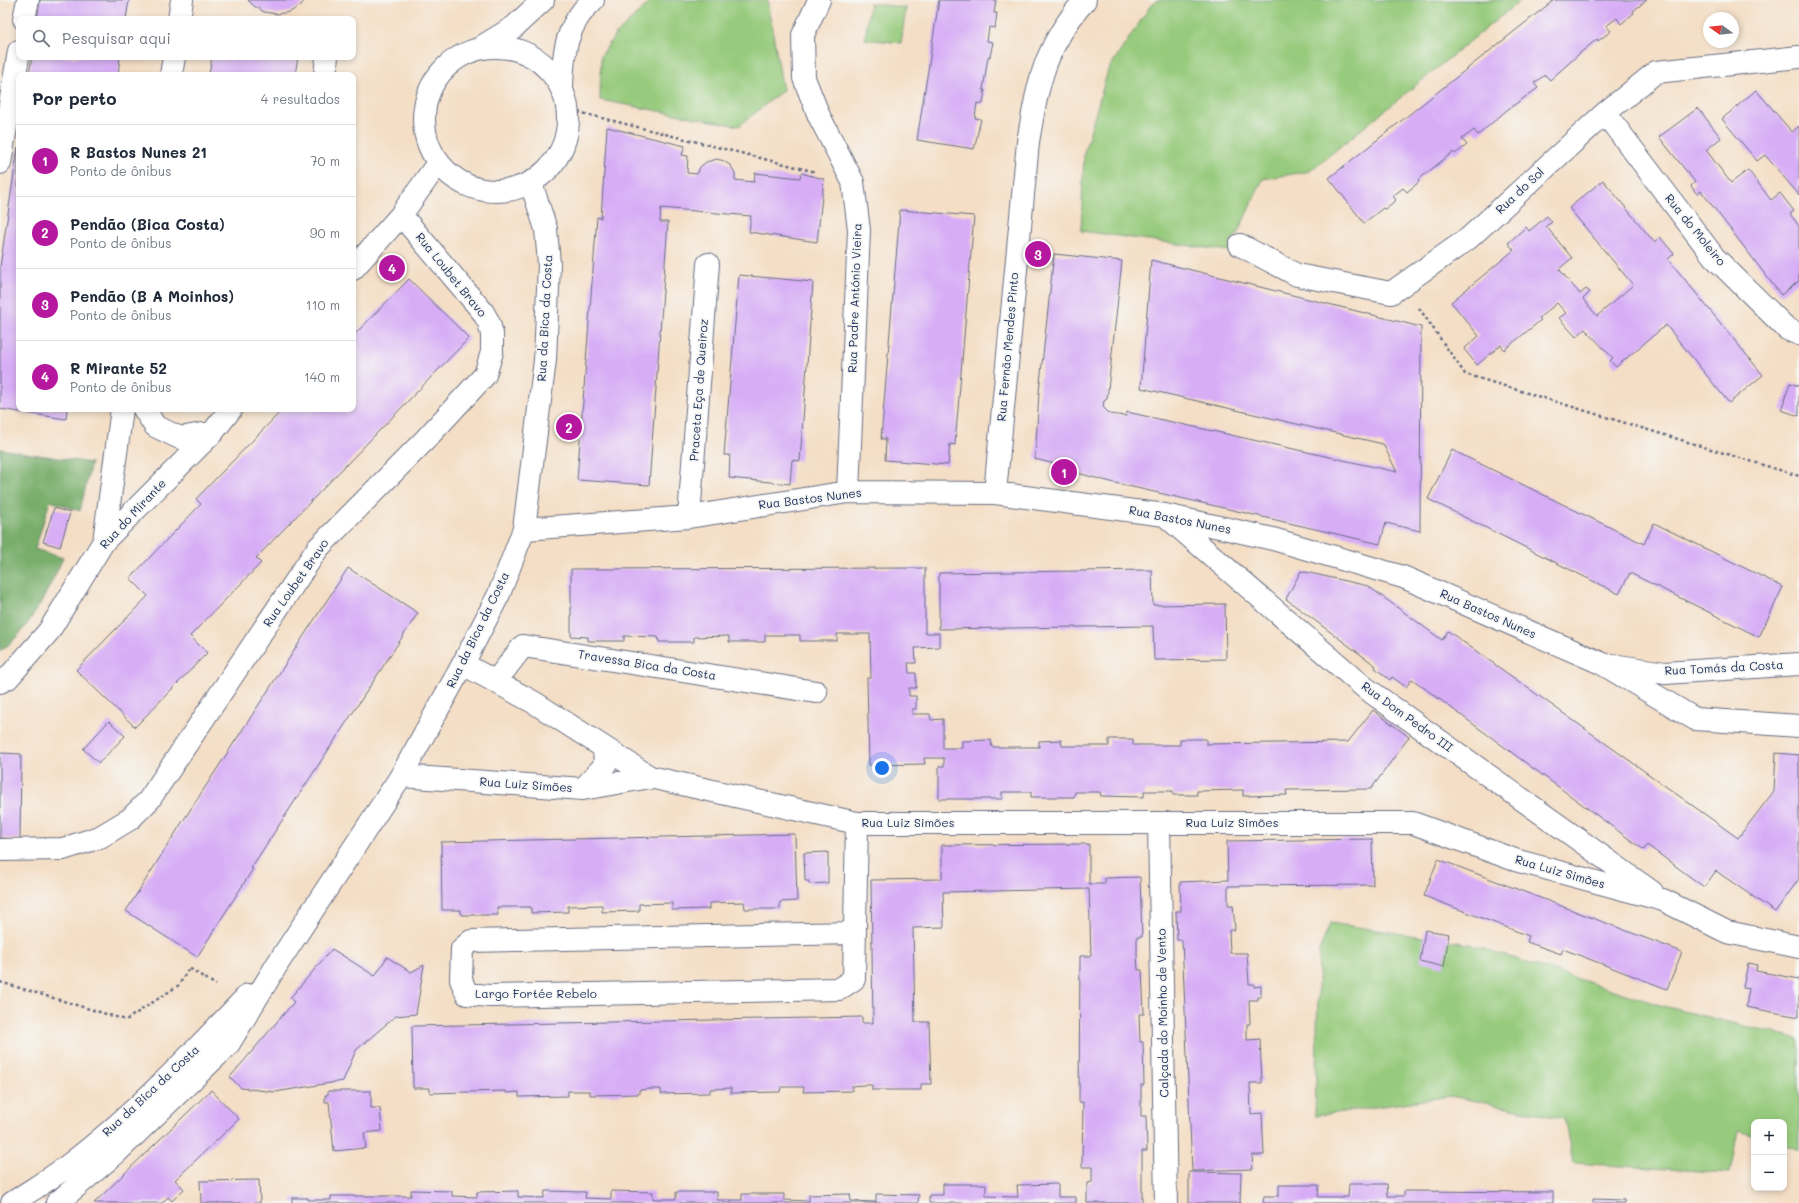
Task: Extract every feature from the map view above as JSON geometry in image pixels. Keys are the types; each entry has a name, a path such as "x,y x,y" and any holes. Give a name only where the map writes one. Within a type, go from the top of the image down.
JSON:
{"street":[{"path":"25,16 28,0"},
{"path":"179,16 182,0"},
{"path":"543,0 514,27 482,47 459,56 440,72 428,93 423,117 427,141 438,163 452,178 470,188 491,192 512,190 531,183 549,170 561,152 568,131 568,109 562,87 563,57 570,30 593,0"},
{"name":"Rua Padre António Vieira","path":"819,0 803,35 804,78 819,116 853,182 859,230 848,492"},
{"name":"Rua Fernão Mendes Pinto","path":"995,493 1026,157 1036,94 1049,52 1064,25 1085,0"},
{"path":"482,47 506,46 528,53 548,68 562,87"},
{"name":"Rua do Sol","path":"1240,245 1297,275 1391,293 1469,238 1605,113 1656,72 1799,57"},
{"path":"0,163 17,60"},
{"path":"172,72 174,60"},
{"path":"324,72 326,60"},
{"name":"Rua do Moleiro","path":"1605,113 1714,257 1787,329 1799,334"},
{"path":"356,266 402,215 438,163"},
{"name":"Rua da Bica da Costa","path":"57,1203 117,1152 228,1045 278,964 401,776 463,664 499,594 524,529 545,360 549,264 546,229 531,183"},
{"name":"Rua Loubet Bravo","path":"0,850 63,849 100,837 130,819 149,800 318,548 423,442 485,375 492,352 492,334 489,323 483,312 402,215"},
{"name":"Praceta Eça de Queiroz","path":"689,517 708,264"},
{"path":"104,541 122,412"},
{"path":"146,412 155,426 180,438 213,432"},
{"name":"Rua do Mirante","path":"0,682 8,678 49,631 104,541 213,432 229,412"},
{"name":"Rua Bastos Nunes","path":"524,529 689,517 848,492 995,493 1164,515 1273,539 1403,577 1601,663 1695,719 1799,726"},
{"name":"Rua Dom Pedro III","path":"1164,515 1364,687 1663,900"},
{"name":"Travessa Bica da Costa","path":"496,682 523,646 816,692"},
{"name":"Rua Tomás da Costa","path":"1601,663 1665,673 1799,664"},
{"name":"Rua Luiz Simões","path":"463,664 535,703 650,777 856,824 1413,823 1515,860 1663,900 1727,932 1799,947"},
{"path":"583,789 605,765 604,748"},
{"name":"Rua Luiz Simões","path":"401,776 583,789 650,777"},
{"name":"Calçada do Moínho de Vento","path":"1159,823 1166,1203"},
{"name":"Largo Fortée Rebelo","path":"855,933 471,941 462,949 461,980 466,994 490,996 839,989 854,979 855,933 856,824"},
{"name":"Rua da Bica da Costa","path":"12,1203 70,1164 136,1108 211,1034 278,964"}],"path":[{"path":"568,109 853,182"},
{"path":"1402,285 1465,374 1799,476"},
{"path":"0,982 126,1020 179,985 189,968 241,1002"}],"green space":[{"path":"652,0 767,0 783,90 739,126 600,100 601,56 615,35"},
{"path":"1157,0 1521,0 1310,171 1263,179 1229,251 1081,231 1084,153 1108,70 1151,5"},
{"path":"870,3 906,8 901,43 865,39"},
{"path":"0,449 91,463 80,511 50,501 35,549 63,558 45,596 29,622 10,643 0,651"},
{"path":"1330,923 1469,944 1663,1006 1799,1039 1799,1150 1787,1146 1787,1119 1751,1119 1751,1134 1738,1130 1730,1173 1573,1163 1564,1118 1450,1096 1315,1116 1319,951"}],"building":[{"path":"40,0 129,0 126,16 37,16"},
{"path":"248,0 305,0 301,5 290,12 277,14 264,12"},
{"path":"939,0 996,0 994,13 997,13 995,28 989,27 987,41 993,42 990,57 988,57 983,90 985,90 983,104 977,103 975,118 981,119 974,149 917,140"},
{"path":"1554,0 1647,0 1633,11 1634,13 1621,24 1617,18 1606,26 1611,31 1598,41 1597,39 1550,80 1545,75 1534,83 1538,88 1507,110 1478,135 1474,130 1462,139 1467,145 1455,154 1453,152 1418,180 1419,182 1407,192 1403,188 1393,196 1396,200 1364,223 1329,178"},
{"path":"32,60 120,60 118,72 30,72"},
{"path":"212,60 298,60 296,72 210,72"},
{"path":"1756,90 1792,132 1799,126 1799,195 1765,155 1757,161 1722,119"},
{"path":"1698,108 1721,138 1706,150 1731,183 1748,170 1771,200 1780,193 1794,211 1790,214 1799,226 1799,281 1781,295 1701,191 1697,194 1691,186 1695,182 1659,137"},
{"path":"607,127 685,146 682,155 688,156 687,173 697,174 700,167 706,162 717,159 724,161 731,166 735,173 735,180 754,182 755,173 800,178 801,173 824,179 817,242 749,232 751,216 661,208 660,222 668,222 649,485 577,480 597,217 601,218"},
{"path":"16,160 16,411 0,409 0,267"},
{"path":"1603,180 1654,242 1660,237 1674,254 1668,259 1763,375 1729,403 1666,325 1616,367 1610,361 1613,358 1585,329 1576,337 1559,318 1566,313 1557,303 1539,318 1541,320 1504,350 1501,345 1477,365 1464,349 1479,336 1451,302 1514,250 1508,243 1526,227 1529,231 1547,216 1552,222 1546,226 1572,258 1559,269 1580,294 1586,289 1590,292 1583,299 1597,316 1633,285 1569,208"},
{"path":"900,210 974,216 955,445 950,444 948,465 885,460 886,439 881,439"},
{"path":"1054,254 1122,261 1107,399 1104,401 1103,407 1110,414 1126,416 1127,412 1397,472 1383,444 1141,388 1151,260 1421,327 1420,531 1386,523 1380,544 1111,482 1070,471 1071,468 1035,459 1039,392"},
{"path":"739,275 813,282 800,461 792,460 790,484 729,478 730,455 724,455"},
{"path":"409,279 469,338 256,558 261,563 190,636 207,653 135,727 76,670 148,596 130,578 201,504 196,499 280,412 356,412 356,333"},
{"path":"1790,383 1799,386 1799,416 1781,410"},
{"path":"20,412 67,412 66,419"},
{"path":"1452,450 1644,544 1654,523 1783,587 1759,637 1630,573 1619,594 1428,499"},
{"path":"54,508 70,513 60,547 43,542"},
{"path":"348,568 418,613 251,868 253,869 197,957 126,911"},
{"path":"925,568 925,633 939,633 939,647 915,648 916,663 908,663 909,673 916,673 916,688 909,688 909,696 916,696 916,709 912,709 912,714 930,714 931,720 943,719 943,748 962,748 962,741 991,740 992,747 1039,747 1039,741 1061,740 1062,746 1109,746 1109,739 1133,739 1133,745 1180,745 1180,739 1206,739 1206,744 1348,742 1373,710 1409,737 1371,789 1286,790 1287,795 1243,796 1243,790 1197,791 1197,795 1173,795 1173,791 1144,791 1144,797 1101,796 1100,792 1075,792 1074,797 1031,797 1031,792 1002,792 1002,799 939,799 939,766 944,766 944,758 924,758 925,764 869,765 867,678 871,678 870,634 837,634 837,641 800,641 800,635 765,635 765,642 729,642 729,636 694,637 694,642 659,642 658,637 624,636 624,641 588,641 588,637 571,636 571,569"},
{"path":"1152,570 1153,605 1225,604 1226,659 1154,660 1153,626 939,629 939,573"},
{"path":"1301,571 1368,586 1442,640 1448,631 1738,838 1774,791 1776,753 1799,755 1799,879 1775,912 1716,871 1704,887 1647,845 1644,850 1412,679 1406,687 1392,677 1390,680 1375,668 1376,666 1286,599"},
{"path":"109,721 125,736 99,763 83,749"},
{"path":"0,753 21,754 20,839 0,838"},
{"path":"795,834 797,901 780,902 780,909 745,909 744,902 709,903 709,909 672,910 672,903 639,904 639,911 602,912 602,905 568,906 568,912 531,913 531,907 497,907 498,915 461,915 461,910 442,910 441,842"},
{"path":"1372,839 1373,885 1228,886 1228,905 1233,905 1235,930 1229,930 1230,953 1247,953 1249,984 1254,984 1254,987 1261,986 1261,997 1258,997 1258,1000 1249,1000 1250,1024 1247,1024 1247,1040 1260,1039 1262,1083 1250,1083 1251,1114 1262,1113 1264,1155 1252,1155 1253,1169 1192,1171 1182,940 1177,940 1176,911 1181,911 1180,882 1228,880 1227,841"},
{"path":"1089,844 1089,884 1105,884 1105,878 1140,877 1142,937 1137,937 1137,955 1138,970 1142,970 1144,1014 1139,1014 1140,1042 1143,1042 1144,1085 1141,1085 1141,1116 1146,1116 1147,1151 1142,1151 1142,1203 1087,1203 1087,1183 1092,1182 1092,1167 1082,1167 1083,1102 1079,1102 1080,956 1091,956 1089,889 943,892 944,927 913,928 915,1022 929,1022 931,1084 921,1084 921,1090 872,1090 872,1085 863,1085 852,1086 852,1091 803,1092 804,1087 781,1087 780,1092 731,1093 731,1088 710,1089 710,1093 661,1094 661,1089 650,1089 639,1090 639,1094 590,1095 590,1091 568,1091 568,1096 519,1097 519,1092 430,1093 430,1088 413,1088 412,1026 862,1017 862,1023 873,1023 871,880 942,879 942,845"},
{"path":"828,852 828,883 809,884 809,881 805,881 804,853"},
{"path":"1438,859 1682,952 1667,989 1563,949 1561,954 1527,942 1529,936 1424,896"},
{"path":"1425,930 1449,934 1444,967 1420,961"},
{"path":"332,949 375,976 387,957 411,972 424,965 416,1014 396,1016 356,1050 343,1081 275,1092 241,1088 230,1077 294,1002 290,998"},
{"path":"1748,963 1757,965 1756,971 1799,979 1799,1017 1746,1007 1749,989 1743,988"},
{"path":"211,1090 239,1119 175,1180 184,1189 172,1201 168,1197 162,1203 94,1203"},
{"path":"328,1091 371,1091 371,1108 380,1108 382,1131 364,1133 366,1148 334,1151 329,1102 325,1102 325,1095 328,1095"},
{"path":"1189,1172 1241,1173 1240,1203 1189,1203"},
{"path":"259,1180 260,1203 201,1203 200,1181"},
{"path":"943,1184 986,1184 986,1196 1018,1197 1017,1185 1058,1184 1058,1197 1076,1197 1076,1203 929,1203 929,1195 943,1195"},
{"path":"1349,1184 1387,1184 1388,1196 1404,1196 1404,1191 1553,1192 1553,1203 1263,1203 1264,1196 1279,1196 1279,1185 1319,1185 1318,1197 1348,1197"},
{"path":"411,1190 452,1191 452,1196 477,1197 477,1192 518,1191 518,1197 544,1198 545,1191 586,1192 585,1198 611,1199 611,1191 653,1192 653,1199 676,1199 676,1192 717,1192 717,1200 742,1200 742,1194 784,1194 784,1200 809,1201 809,1195 850,1194 851,1201 875,1203 292,1203 292,1198 331,1200 331,1196 411,1196"},
{"path":"876,1194 919,1195 918,1203 876,1203"},
{"path":"1593,1199 1624,1200 1624,1203 1593,1203"}],"place":[{"name":"Pendão (B A Moinhos)","path":"1038,254"},
{"name":"R Mirante 52","path":"392,268"},
{"name":"Pendão (Bica Costa)","path":"569,427"},
{"name":"R Bastos Nunes 21","path":"1064,472"}]}
